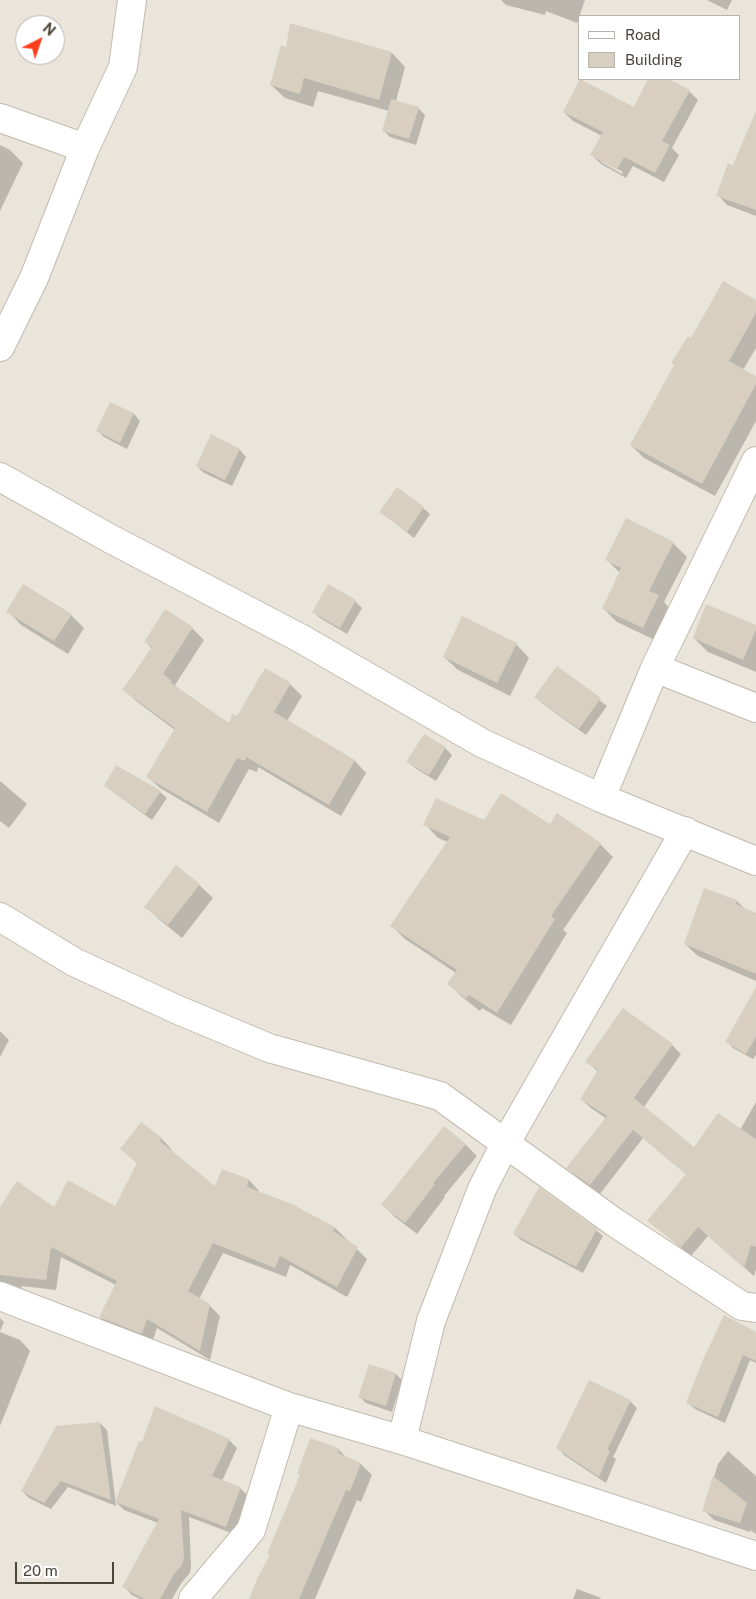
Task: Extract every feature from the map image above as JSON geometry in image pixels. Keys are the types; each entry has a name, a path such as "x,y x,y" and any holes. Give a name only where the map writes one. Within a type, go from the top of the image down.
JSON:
{"street":[{"path":"0,347 34,278 85,148 123,67 132,0"},
{"path":"0,118 85,148"},
{"path":"601,798 655,668 756,461"},
{"path":"0,477 109,538 300,638 482,743 601,798 756,861"},
{"path":"655,668 756,708"},
{"path":"402,1440 431,1321 482,1189 505,1144 686,831"},
{"path":"0,917 74,962 178,1010 269,1048 440,1096 614,1222 742,1306 756,1308"},
{"path":"0,1296 289,1407 402,1440 756,1556"},
{"path":"193,1599 251,1530 289,1407"}],"shaded area":[{"path":"0,0 756,0 756,1599 0,1599"}],"building":[{"path":"290,23 392,52 379,100 304,78 300,94 270,85 281,45 286,47"},
{"path":"579,80 634,107 648,80 671,80 690,90 662,141 670,145 655,173 624,157 617,170 590,155 603,132 563,112"},
{"path":"391,99 419,107 409,139 382,131"},
{"path":"756,111 756,210 716,196 728,163 733,165"},
{"path":"723,281 756,300 756,313 729,361 756,376 756,384 702,484 630,445 674,365 671,363 688,336 691,338"},
{"path":"110,402 134,413 120,443 96,431"},
{"path":"211,434 240,449 225,480 196,466"},
{"path":"397,487 424,507 407,532 379,512"},
{"path":"626,518 674,542 649,591 659,595 643,628 602,609 621,568 605,560"},
{"path":"23,584 72,614 54,641 6,612"},
{"path":"328,584 356,600 340,628 312,612"},
{"path":"706,604 756,625 756,630 743,660 693,638"},
{"path":"165,609 193,627 163,674 172,681 171,683 229,723 232,714 237,716 265,668 291,683 274,712 355,760 329,805 246,757 245,761 237,758 207,812 146,777 175,728 122,690 152,647 144,642"},
{"path":"462,616 517,643 497,683 443,657"},
{"path":"557,666 601,698 579,729 534,697"},
{"path":"424,734 446,747 429,775 406,762"},
{"path":"116,765 161,791 145,814 104,786"},
{"path":"501,793 550,824 557,813 601,843 551,916 555,919 497,1013 469,995 466,999 447,984 457,970 390,926 450,837 423,825 436,798 484,820"},
{"path":"176,865 200,884 168,925 144,907"},
{"path":"704,888 737,900 736,904 756,913 756,974 684,944"},
{"path":"756,987 756,1037 746,1054 725,1042"},
{"path":"623,1008 673,1044 634,1098 694,1147 718,1113 756,1139 756,1247 751,1245 744,1268 698,1227 681,1247 647,1221 686,1174 633,1130 590,1185 566,1168 607,1116 580,1099 598,1070 585,1062"},
{"path":"141,1122 162,1138 160,1141 215,1186 222,1169 249,1179 247,1187 292,1204 335,1227 333,1231 358,1247 337,1287 280,1256 275,1268 213,1243 188,1291 210,1304 200,1351 147,1319 142,1334 99,1317 117,1281 51,1247 46,1280 0,1275 0,1207 17,1181 54,1207 68,1180 115,1206 137,1163 120,1149"},
{"path":"444,1126 466,1144 433,1183 435,1184 405,1223 381,1205"},
{"path":"539,1187 597,1229 576,1267 513,1234"},
{"path":"724,1315 756,1332 756,1361 743,1355 718,1417 686,1403 702,1362"},
{"path":"369,1364 396,1373 386,1406 358,1397"},
{"path":"589,1380 631,1400 607,1450 610,1451 599,1477 556,1448"},
{"path":"155,1406 230,1439 212,1476 241,1487 226,1527 181,1510 184,1558 182,1565 174,1574 160,1599 144,1599 122,1587 159,1519 115,1502 139,1441 142,1442"},
{"path":"100,1422 111,1500 61,1481 44,1503 21,1491 56,1426"},
{"path":"310,1438 339,1448 338,1453 361,1463 350,1491 346,1490 299,1599 249,1599 270,1555 267,1554 300,1475 297,1474"},
{"path":"713,1476 747,1503 740,1523 702,1511"}]}
